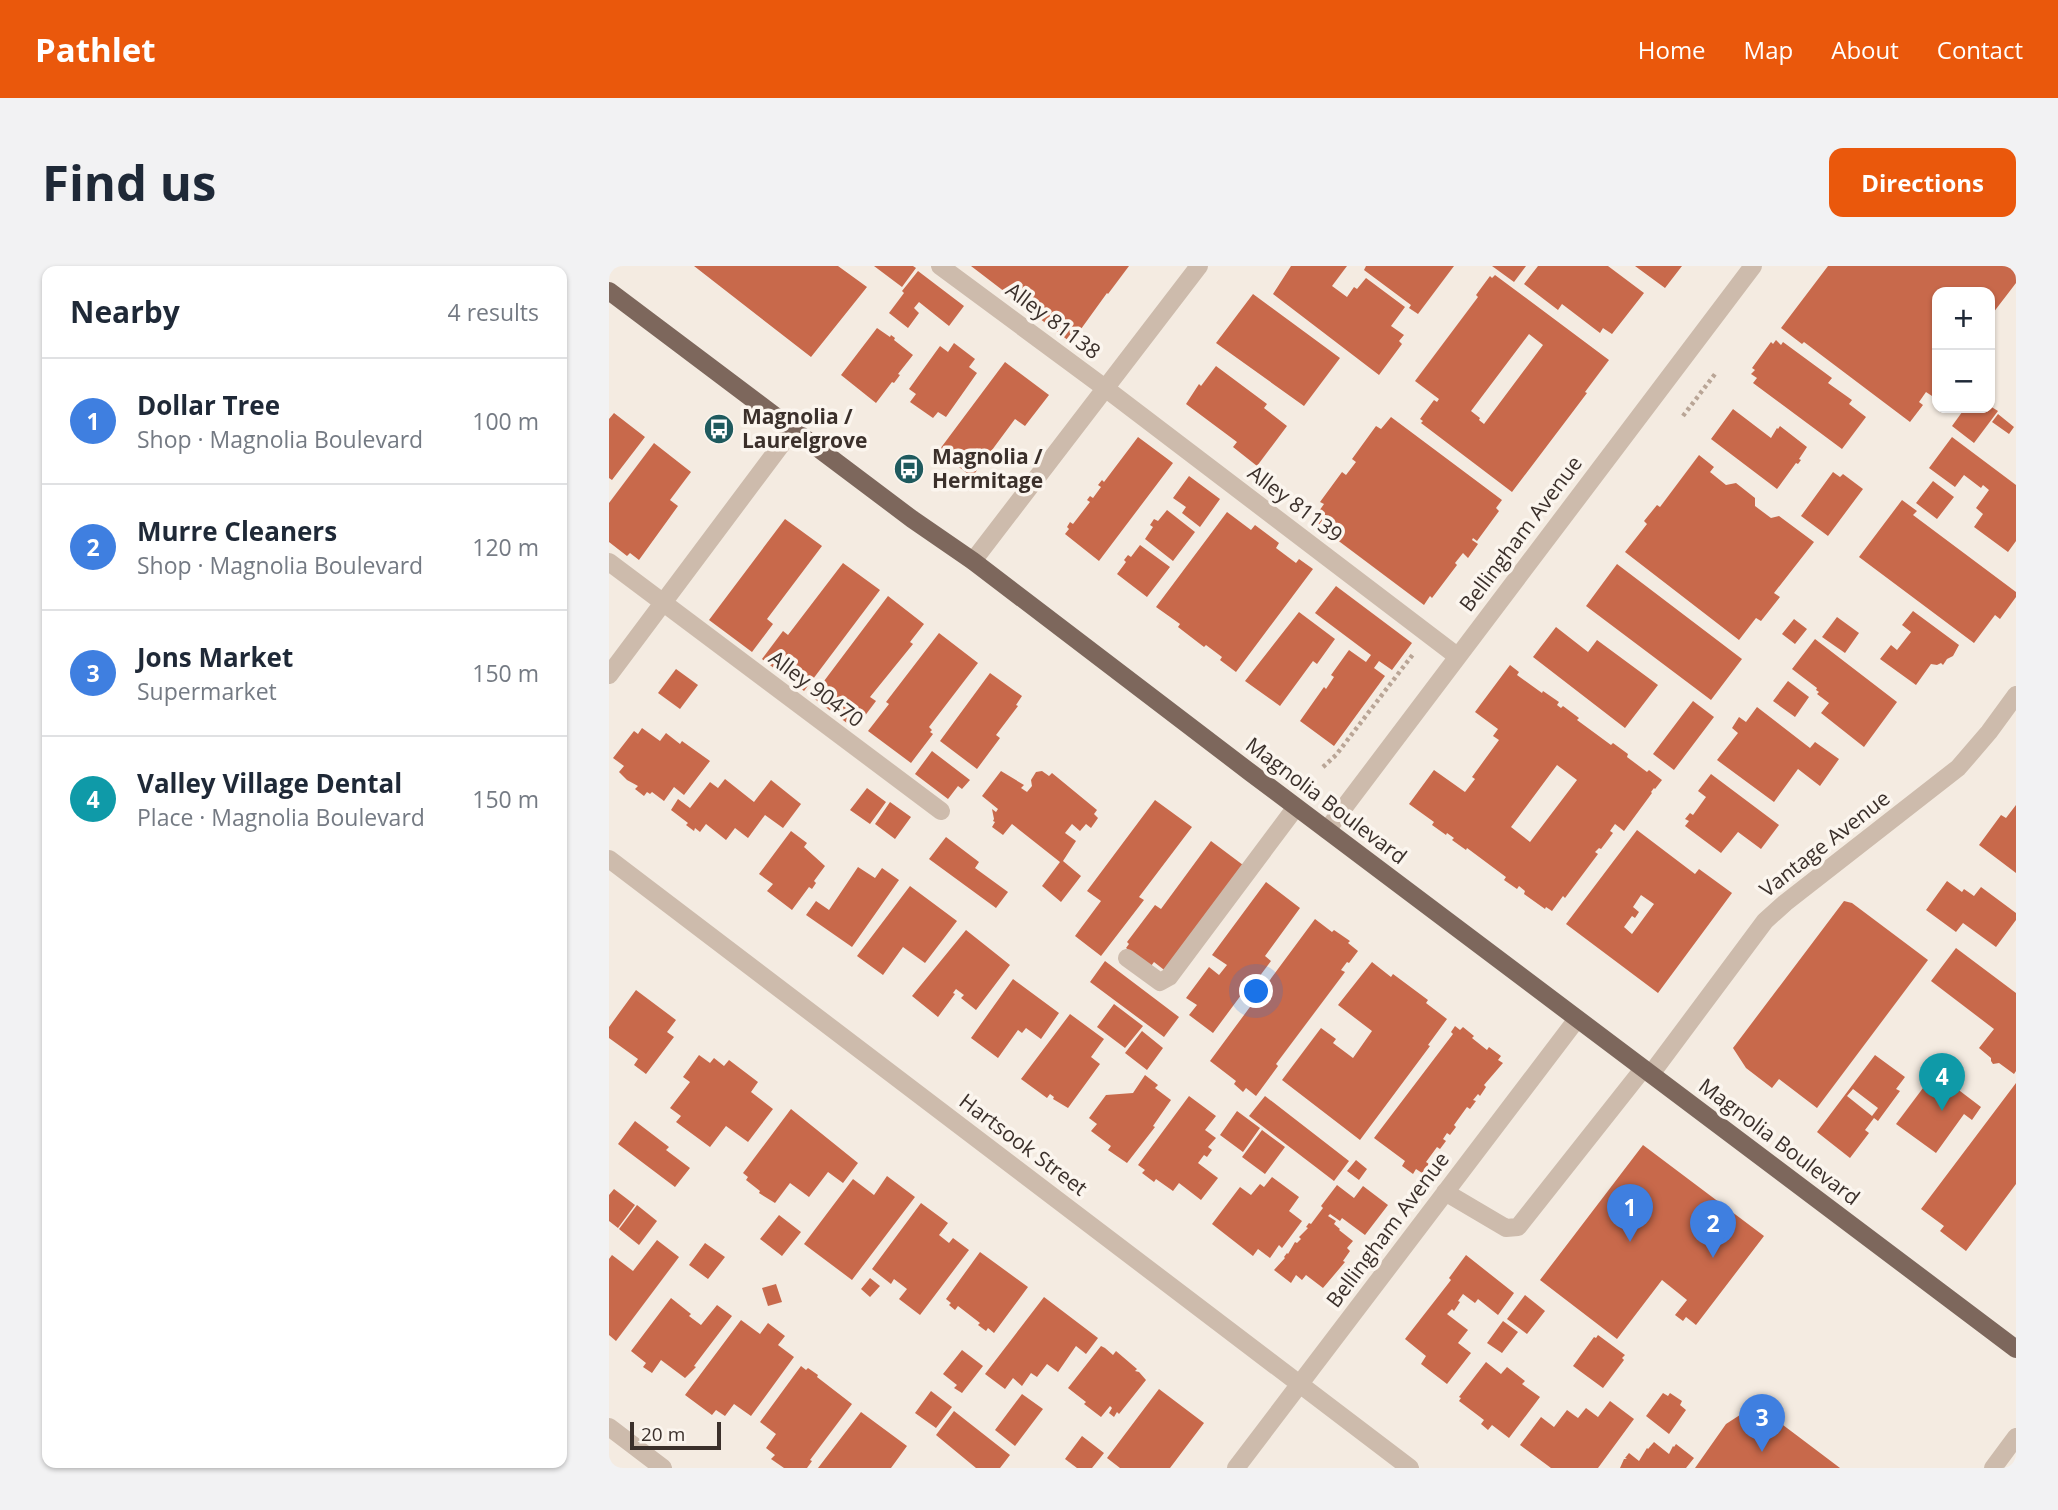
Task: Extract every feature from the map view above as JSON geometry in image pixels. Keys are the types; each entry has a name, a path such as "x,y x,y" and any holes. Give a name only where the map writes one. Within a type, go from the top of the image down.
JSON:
{"main road":[{"name":"Magnolia Boulevard","path":"609,291 912,519 973,561 2016,1349"}],"street":[{"name":"Alley 81138","path":"940,266 1105,388"},
{"path":"973,561 1199,266"},
{"name":"Bellingham Avenue","path":"1327,830 1753,266"},
{"name":"Alley 81139","path":"1105,388 1457,656"},
{"path":"609,675 793,429"},
{"name":"Alley 90470","path":"609,562 941,811"},
{"name":"Vantage Avenue","path":"1445,1192 1506,1228 1518,1227 1647,1071 1765,921 1785,902 1958,768 2016,695"},
{"path":"1127,958 1160,982 1169,977 1296,807"},
{"name":"Hartsook Street","path":"609,859 1410,1468"},
{"name":"Bellingham Avenue","path":"1236,1468 1577,1018"},
{"path":"609,1427 663,1468"},
{"path":"1993,1468 2016,1437"}],"path":[{"path":"1683,416 1715,374"},
{"path":"1323,767 1336,755 1428,634"}],"building":[{"path":"694,266 838,266 867,287 811,357"},
{"path":"874,266 913,266 916,268 902,287"},
{"path":"971,266 1129,266 1069,341"},
{"path":"1291,266 1347,266 1332,286 1347,297 1354,287 1357,289 1366,278 1405,307 1391,326 1404,335 1399,341 1402,344 1379,375 1273,294"},
{"path":"1366,266 1454,266 1418,314 1409,308 1411,305 1364,270"},
{"path":"1492,266 1526,266 1514,282"},
{"path":"1538,266 1608,266 1644,293 1612,334 1603,328 1600,333 1562,304 1558,310 1524,284"},
{"path":"1635,266 1682,266 1665,288"},
{"path":"1828,266 2016,266 2016,283 1995,310 1995,287 1932,287 1932,396 1926,392 1919,402 1923,405 1910,422 1804,342 1802,344 1781,328"},
{"path":"918,271 964,306 949,326 919,302 914,308 919,313 908,328 889,313"},
{"path":"1495,275 1609,360 1512,492 1421,423 1423,421 1420,419 1434,400 1437,402 1439,399 1415,381 1478,297 1476,295 1490,276 1492,278","holes":["1529,334 1543,345 1484,424 1471,411"]},
{"path":"1253,294 1340,358 1304,406 1216,343"},
{"path":"877,328 895,338 894,340 913,355 876,403 841,375"},
{"path":"1776,340 1781,345 1783,342 1832,378 1828,383 1852,400 1849,404 1866,417 1842,449 1753,383 1757,378 1751,374 1755,370 1752,368 1771,342 1773,344"},
{"path":"954,343 975,359 969,367 977,373 946,417 938,412 933,418 910,402 916,394 909,389 940,346 948,352"},
{"path":"1005,362 1049,395 1025,426 1015,419 972,477 940,449"},
{"path":"1216,366 1267,404 1264,408 1287,426 1257,466 1233,447 1237,442 1186,404 1199,384 1201,386"},
{"path":"1733,409 1771,438 1780,426 1807,447 1799,459 1801,460 1777,489 1711,439"},
{"path":"1998,411 1974,443 1952,426 1961,413"},
{"path":"614,413 645,437 612,480 609,478 609,419"},
{"path":"1998,414 2014,427 2009,434 1992,422"},
{"path":"1391,417 1502,500 1496,508 1499,511 1477,541 1473,538 1478,544 1468,558 1463,553 1455,563 1457,565 1424,605 1312,521 1324,504 1320,502 1342,472 1346,475 1356,462 1352,459 1376,426 1381,429"},
{"path":"1138,437 1173,463 1099,561 1065,534 1069,529 1067,527 1070,522 1073,524 1090,502 1087,500 1090,496 1093,498 1101,487 1098,485 1102,480 1104,482"},
{"path":"1952,437 2016,485 2016,541 2008,552 1974,527 1983,514 1976,508 1989,490 1983,485 1981,488 1964,475 1955,487 1929,468"},
{"path":"654,443 691,472 670,500 678,506 639,560 630,553 627,556 609,542 609,503"},
{"path":"1699,455 1714,467 1710,472 1726,485 1736,483 1755,498 1755,506 1771,518 1779,516 1814,542 1774,593 1780,597 1761,621 1756,618 1739,640 1625,552 1647,524 1644,521 1657,505 1660,507"},
{"path":"1833,472 1840,477 1843,474 1863,489 1828,536 1801,516"},
{"path":"1189,476 1220,499 1200,527 1182,513 1186,507 1173,498"},
{"path":"1933,481 1954,497 1937,519 1916,503"},
{"path":"1902,500 1917,511 1913,515 2016,592 2016,597 2000,619 1995,615 1974,643 1859,557"},
{"path":"1167,510 1195,532 1173,561 1145,539 1153,527 1150,525 1154,519 1158,521"},
{"path":"1227,512 1251,530 1255,525 1279,543 1276,548 1296,563 1299,559 1313,569 1236,672 1220,660 1222,657 1206,645 1204,647 1178,627 1180,624 1156,607"},
{"path":"785,519 822,546 767,619 773,624 752,652 709,620"},
{"path":"1140,545 1170,567 1147,597 1117,574 1126,562 1124,560 1128,555 1131,557"},
{"path":"843,563 880,590 804,691 762,659 783,631 788,635"},
{"path":"1617,564 1742,659 1711,700 1586,606"},
{"path":"1336,586 1412,643 1392,670 1379,661 1374,668 1385,676 1334,746 1300,721 1324,687 1326,689 1334,677 1331,675 1349,650 1366,662 1371,655 1315,613"},
{"path":"888,596 924,624 910,642 913,644 870,697 876,701 855,729 812,697"},
{"path":"1913,611 1959,645 1953,656 1943,665 1931,664 1916,685 1880,659 1891,645 1897,650 1911,632 1902,625"},
{"path":"1299,612 1335,639 1317,664 1313,661 1280,706 1245,681"},
{"path":"1837,617 1859,633 1845,653 1822,637"},
{"path":"1794,619 1807,629 1795,644 1782,634"},
{"path":"1556,627 1588,652 1597,640 1658,685 1625,728 1533,657"},
{"path":"939,633 978,663 929,727 933,734 911,763 868,731 889,704 886,702"},
{"path":"1815,639 1897,702 1864,747 1821,713 1829,703 1817,694 1817,688 1792,669"},
{"path":"1510,665 1519,672 1517,675 1559,702 1557,705 1561,708 1563,706 1579,718 1577,720 1628,754 1627,757 1647,772 1649,770 1662,780 1624,831 1615,824 1610,831 1613,833 1601,849 1595,852 1598,854 1552,911 1524,894 1525,891 1519,886 1517,889 1504,880 1506,877 1432,825 1434,822 1409,804 1434,770 1465,792 1475,779 1472,777 1499,740 1493,736 1498,729 1475,712","holes":["1557,765 1577,780 1530,842 1511,827"]},
{"path":"676,669 698,685 680,709 658,693"},
{"path":"990,673 1022,696 1016,705 1018,706 996,735 1000,738 977,769 940,741"},
{"path":"1788,681 1809,697 1795,717 1773,701"},
{"path":"1693,701 1714,717 1674,770 1653,754"},
{"path":"1757,707 1810,748 1815,742 1839,759 1820,786 1798,769 1774,802 1717,760 1738,733 1732,728 1739,717 1746,722"},
{"path":"642,728 660,741 666,733 710,761 684,795 674,787 664,801 652,792 647,792 644,796 635,789 638,786 619,772 624,766 613,758 634,731 638,734"},
{"path":"932,751 970,780 962,789 958,786 948,799 915,774"},
{"path":"1001,771 1024,785 1021,788 1027,792 1036,772 1042,771 1049,776 1052,773 1097,810 1094,814 1098,818 1091,828 1086,824 1080,831 1072,824 1065,833 1076,841 1063,861 1081,876 1061,902 1042,886 1060,862 1012,824 1003,835 992,827 995,822 992,809 996,812 998,809 982,796"},
{"path":"1711,774 1779,825 1761,849 1738,832 1721,853 1685,826 1689,821 1685,819 1690,813 1693,815 1706,797 1698,791"},
{"path":"725,779 754,802 771,780 801,804 783,828 765,815 748,838 735,828 726,840 706,824 700,832 695,828 694,831 671,810 678,799 690,808 710,782 718,788"},
{"path":"867,788 886,802 870,824 850,810"},
{"path":"1155,800 1192,827 1139,897 1144,900 1101,956 1075,936 1101,901 1087,891"},
{"path":"890,802 911,817 895,839 875,824"},
{"path":"2016,805 2016,873 1979,845 2001,815 2006,818"},
{"path":"1637,830 1695,874 1699,869 1732,893 1658,993 1566,924","holes":["1641,895 1654,904 1632,934 1624,927 1632,916 1635,918 1639,912 1633,907"]},
{"path":"791,831 807,843 804,847 825,866 814,881 816,883 812,889 809,887 792,910 767,891 773,884 759,874"},
{"path":"946,837 979,862 975,868 1008,892 996,908 929,859"},
{"path":"1211,841 1247,868 1168,973 1154,962 1151,966 1126,948 1129,944 1127,942 1155,905 1161,909"},
{"path":"858,867 875,878 882,868 899,880 852,947 806,915 816,901 829,910"},
{"path":"1947,881 1962,892 1964,889 1974,896 1981,887 2016,913 2016,920 1996,947 1963,923 1956,932 1926,910"},
{"path":"1266,882 1300,908 1265,956 1271,961 1253,985 1250,983 1213,1033 1189,1015 1197,1005 1186,998 1209,967 1219,975 1227,965 1212,955"},
{"path":"910,886 957,921 925,963 903,947 883,975 857,956"},
{"path":"1844,901 1852,903 1928,960 1817,1108 1779,1079 1772,1088 1746,1068 1733,1048"},
{"path":"1315,919 1350,941 1348,943 1358,951 1341,970 1345,972 1276,1064 1278,1066 1256,1096 1246,1088 1243,1092 1234,1084 1236,1081 1210,1061"},
{"path":"966,930 1010,965 976,1010 961,998 964,995 956,989 938,1017 912,996"},
{"path":"1956,948 2016,993 2014,1074 1999,1063 1993,1064 1991,1058 1979,1048 1994,1029 1931,981"},
{"path":"1105,961 1179,1017 1164,1037 1090,982"},
{"path":"1372,962 1428,1000 1426,1003 1447,1019 1360,1140 1282,1080 1321,1028 1336,1039 1333,1043 1353,1058 1372,1031 1338,1005"},
{"path":"1013,979 1059,1013 1041,1039 1026,1028 1022,1033 1018,1030 998,1058 971,1038"},
{"path":"636,990 676,1020 667,1032 674,1037 646,1074 634,1065 638,1059 609,1038 609,1027"},
{"path":"1114,1004 1143,1026 1125,1048 1097,1027"},
{"path":"1070,1014 1104,1039 1091,1057 1100,1064 1068,1108 1053,1099 1050,1094 1047,1098 1021,1079"},
{"path":"1455,1026 1460,1030 1463,1027 1487,1050 1489,1047 1501,1056 1498,1060 1503,1063 1484,1085 1486,1087 1480,1096 1478,1094 1473,1100 1476,1101 1470,1109 1467,1107 1450,1135 1447,1133 1443,1139 1446,1141 1440,1149 1437,1147 1422,1173 1416,1169 1413,1174 1402,1166 1405,1161 1374,1138 1453,1034 1451,1032"},
{"path":"1142,1031 1163,1048 1147,1070 1125,1053"},
{"path":"699,1055 710,1063 714,1058 724,1066 729,1060 758,1082 751,1092 773,1109 748,1142 726,1126 710,1147 676,1122 681,1116 670,1108 690,1082 683,1077"},
{"path":"1875,1055 1905,1077 1896,1089 1900,1091 1878,1121 1874,1118 1865,1130 1869,1133 1850,1158 1817,1132","holes":["1853,1089 1878,1108 1872,1116 1847,1096"]},
{"path":"1935,1072 1981,1107 1972,1120 1964,1114 1936,1153 1896,1124"},
{"path":"1145,1075 1158,1085 1155,1088 1171,1100 1153,1126 1155,1127 1127,1163 1108,1150 1111,1146 1091,1131 1097,1124 1089,1118 1106,1095 1133,1093"},
{"path":"2016,1083 2016,1184 1966,1251 1940,1231 1944,1226 1921,1209"},
{"path":"1189,1096 1216,1116 1205,1130 1216,1138 1208,1147 1212,1150 1198,1163 1218,1178 1201,1200 1179,1183 1173,1191 1156,1179 1154,1182 1142,1173 1145,1170 1138,1165"},
{"path":"1265,1096 1349,1161 1334,1181 1249,1116"},
{"path":"791,1109 858,1163 843,1183 828,1172 809,1197 790,1183 775,1203 759,1193 743,1173"},
{"path":"1237,1111 1260,1128 1243,1152 1220,1135"},
{"path":"635,1121 669,1147 666,1150 690,1168 675,1187 618,1144"},
{"path":"1262,1130 1285,1147 1265,1174 1242,1157"},
{"path":"1643,1145 1764,1236 1696,1325 1686,1317 1683,1321 1675,1315 1687,1300 1662,1280 1617,1339 1540,1280"},
{"path":"1356,1160 1367,1169 1359,1180 1347,1171"},
{"path":"887,1176 915,1197 852,1280 804,1244 853,1179 874,1195"},
{"path":"1272,1177 1299,1197 1289,1211 1302,1221 1282,1248 1279,1245 1270,1258 1258,1249 1253,1256 1212,1224 1240,1187 1251,1195 1260,1184 1264,1187"},
{"path":"1337,1185 1354,1198 1363,1186 1388,1205 1365,1235 1342,1218 1340,1221 1330,1214 1328,1216 1336,1221 1334,1224 1339,1230 1353,1241 1347,1248 1350,1251 1343,1261 1345,1262 1323,1288 1306,1275 1302,1280 1296,1275 1291,1283 1274,1270 1295,1242 1301,1239 1299,1237 1323,1208 1321,1206"},
{"path":"614,1189 635,1205 618,1228 609,1221 609,1195"},
{"path":"921,1203 948,1223 939,1235 949,1243 953,1238 969,1250 920,1315 899,1299 907,1289 894,1279 891,1284 872,1269"},
{"path":"637,1205 657,1221 639,1245 619,1229"},
{"path":"779,1215 801,1232 782,1256 760,1239"},
{"path":"657,1240 679,1257 616,1341 609,1335 609,1259 612,1255 633,1271"},
{"path":"705,1243 725,1257 708,1279 689,1265"},
{"path":"980,1252 1028,1287 994,1333 978,1325 980,1323 958,1306 955,1310 946,1299"},
{"path":"1466,1255 1514,1293 1498,1315 1478,1299 1475,1303 1463,1294 1454,1311 1452,1309 1447,1314 1468,1330 1458,1343 1471,1353 1447,1384 1421,1364 1426,1356 1405,1339 1451,1280 1449,1278"},
{"path":"870,1278 880,1286 870,1297 861,1289"},
{"path":"776,1284 782,1302 768,1306 762,1288"},
{"path":"1525,1295 1545,1311 1527,1334 1507,1319"},
{"path":"1044,1297 1098,1338 1086,1354 1076,1346 1058,1372 1047,1364 1037,1377 1031,1373 1022,1386 1013,1378 1005,1389 985,1374"},
{"path":"671,1298 701,1325 717,1305 732,1316 694,1366 696,1367 685,1378 661,1360 652,1373 643,1367 646,1363 631,1351"},
{"path":"741,1320 760,1334 768,1323 785,1336 778,1345 794,1357 751,1416 734,1404 725,1416 716,1410 712,1415 685,1395"},
{"path":"1503,1321 1518,1332 1502,1353 1487,1343"},
{"path":"1598,1335 1625,1355 1603,1388 1573,1366"},
{"path":"1101,1346 1113,1355 1116,1351 1146,1380 1114,1417 1109,1413 1112,1408 1110,1406 1101,1417 1068,1388"},
{"path":"962,1350 983,1366 962,1393 954,1388 957,1385 943,1374"},
{"path":"1486,1362 1501,1374 1507,1367 1525,1381 1522,1384 1540,1397 1509,1438 1492,1425 1488,1430 1481,1424 1484,1420 1459,1401 1459,1397"},
{"path":"801,1366 818,1375 817,1377 852,1404 810,1460 812,1461 807,1468 784,1468 771,1459 775,1455 766,1448 776,1434 760,1422"},
{"path":"1159,1389 1204,1423 1170,1468 1120,1468 1107,1458"},
{"path":"931,1391 952,1407 936,1428 915,1413"},
{"path":"1663,1393 1668,1396 1670,1393 1682,1401 1680,1405 1686,1410 1669,1434 1646,1416"},
{"path":"1022,1394 1043,1409 1015,1446 995,1430"},
{"path":"1610,1401 1634,1419 1598,1468 1551,1468 1520,1445 1541,1417 1554,1427 1567,1410 1578,1418 1586,1408 1598,1417"},
{"path":"954,1411 1010,1455 1000,1468 976,1468 936,1435"},
{"path":"861,1412 907,1446 891,1468 818,1468"},
{"path":"1743,1413 1774,1436 1783,1425 1840,1468 1695,1468 1726,1424"},
{"path":"1082,1436 1104,1453 1092,1468 1077,1468 1065,1459"},
{"path":"1654,1442 1669,1454 1676,1444 1694,1458 1686,1468 1620,1468 1629,1453 1639,1461"}],"place":[{"name":"Magnolia / Laurelgrove","path":"719,429"},
{"name":"Magnolia / Hermitage","path":"909,469"},
{"name":"Valley Village Dental","path":"1942,1111"},
{"name":"Dollar Tree","path":"1630,1242"},
{"name":"Murre Cleaners","path":"1713,1258"},
{"name":"Jons Market","path":"1762,1452"}]}
